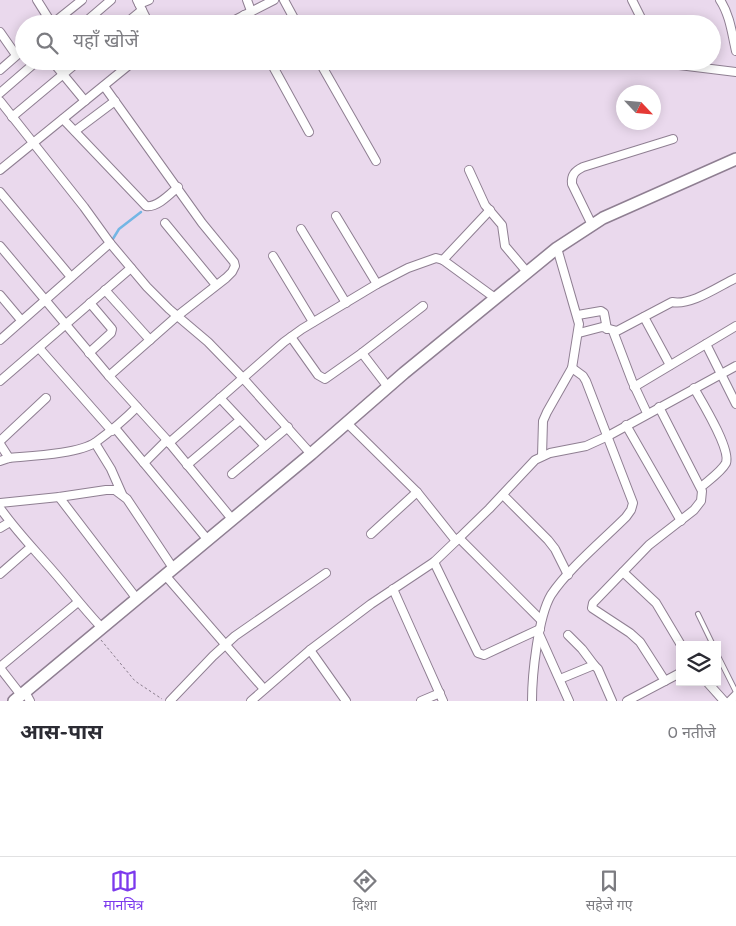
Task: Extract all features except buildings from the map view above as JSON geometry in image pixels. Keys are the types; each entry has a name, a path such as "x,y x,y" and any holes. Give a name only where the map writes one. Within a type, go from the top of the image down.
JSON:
{"street":[{"path":"37,0 46,15"},
{"path":"63,15 82,0"},
{"path":"93,15 111,0"},
{"path":"132,15 140,5 149,0"},
{"path":"247,0 252,11"},
{"path":"244,15 274,0"},
{"path":"284,0 292,15"},
{"path":"632,0 640,15"},
{"path":"720,0 728,19 736,51"},
{"path":"0,32 15,54"},
{"path":"0,70 15,56"},
{"path":"0,93 27,70"},
{"path":"59,70 85,101"},
{"path":"12,117 67,70"},
{"path":"0,170 123,70"},
{"path":"275,70 309,132"},
{"path":"324,70 376,161"},
{"path":"720,70 736,72"},
{"path":"104,86 202,222 234,262 235,266 232,272 176,316 109,376"},
{"path":"0,101 84,207 110,244 131,268 176,316 208,342 244,379 310,454"},
{"path":"75,131 115,101"},
{"path":"64,119 146,206 156,204 178,187"},
{"path":"592,224 572,184 572,178 578,169 673,139"},
{"path":"78,602 0,668 22,697 388,387 557,248 603,218 736,159"},
{"path":"469,170 483,200 502,225 505,246 527,272"},
{"path":"0,192 72,277"},
{"path":"443,260 490,210"},
{"path":"336,216 377,284"},
{"path":"165,223 216,285"},
{"path":"301,229 346,303"},
{"path":"0,340 110,244"},
{"path":"0,246 64,324 168,441 232,519"},
{"path":"542,456 543,421 546,412 572,368 580,324 557,248"},
{"path":"273,256 313,322"},
{"path":"144,463 291,337 377,284 408,268 436,258 443,260 495,298"},
{"path":"0,381 131,268"},
{"path":"579,333 602,327 617,330 672,302 678,304 697,297 736,278"},
{"path":"105,290 150,340"},
{"path":"0,296 21,320"},
{"path":"89,352 112,330 90,303"},
{"path":"291,337 318,376 322,378 330,376 362,354 423,306"},
{"path":"578,315 601,311 604,313 646,413"},
{"path":"644,317 670,365"},
{"path":"634,387 736,326"},
{"path":"706,344 736,404"},
{"path":"39,348 144,463 207,539"},
{"path":"362,354 388,387"},
{"path":"253,700 310,650 393,589 434,562 503,495 535,460 542,456 586,446 608,436 646,413 736,366"},
{"path":"532,701 542,620 551,596 568,575 626,517 633,507 584,376 572,368"},
{"path":"694,388 724,446 727,457 722,468 701,487"},
{"path":"9,458 1,439 46,398"},
{"path":"220,398 265,446"},
{"path":"0,461 9,458 71,450 95,443 114,429 137,407"},
{"path":"659,407 701,487 703,497 694,510 650,545 593,603 592,608 630,633 640,642 665,681"},
{"path":"187,465 240,420"},
{"path":"347,423 417,492 457,540 542,620"},
{"path":"626,425 681,521"},
{"path":"232,474 288,427"},
{"path":"95,443 111,469 122,494"},
{"path":"0,503 106,490 115,490 122,494 127,499 169,572 192,605 264,689"},
{"path":"371,534 417,492"},
{"path":"503,495 548,540 555,549 568,575"},
{"path":"59,497 137,599"},
{"path":"0,508 99,630"},
{"path":"0,528 10,522"},
{"path":"0,574 31,547"},
{"path":"434,562 478,653 484,655 540,632"},
{"path":"623,572 656,603 680,641"},
{"path":"170,701 225,645 326,573"},
{"path":"393,589 441,697 421,701"},
{"path":"540,632 569,701"},
{"path":"568,636 582,649 598,669 612,701"},
{"path":"310,650 346,701"},
{"path":"560,679 594,665"},
{"path":"626,701 676,675"},
{"path":"711,686 724,701"},
{"path":"730,701 736,693"}],"lane":[{"path":"698,614 711,641"},
{"path":"721,662 736,693"}],"path":[{"path":"99,630 99,638 135,681 165,701"}],"waterway":[{"path":"111,242 119,229 141,212"}]}
